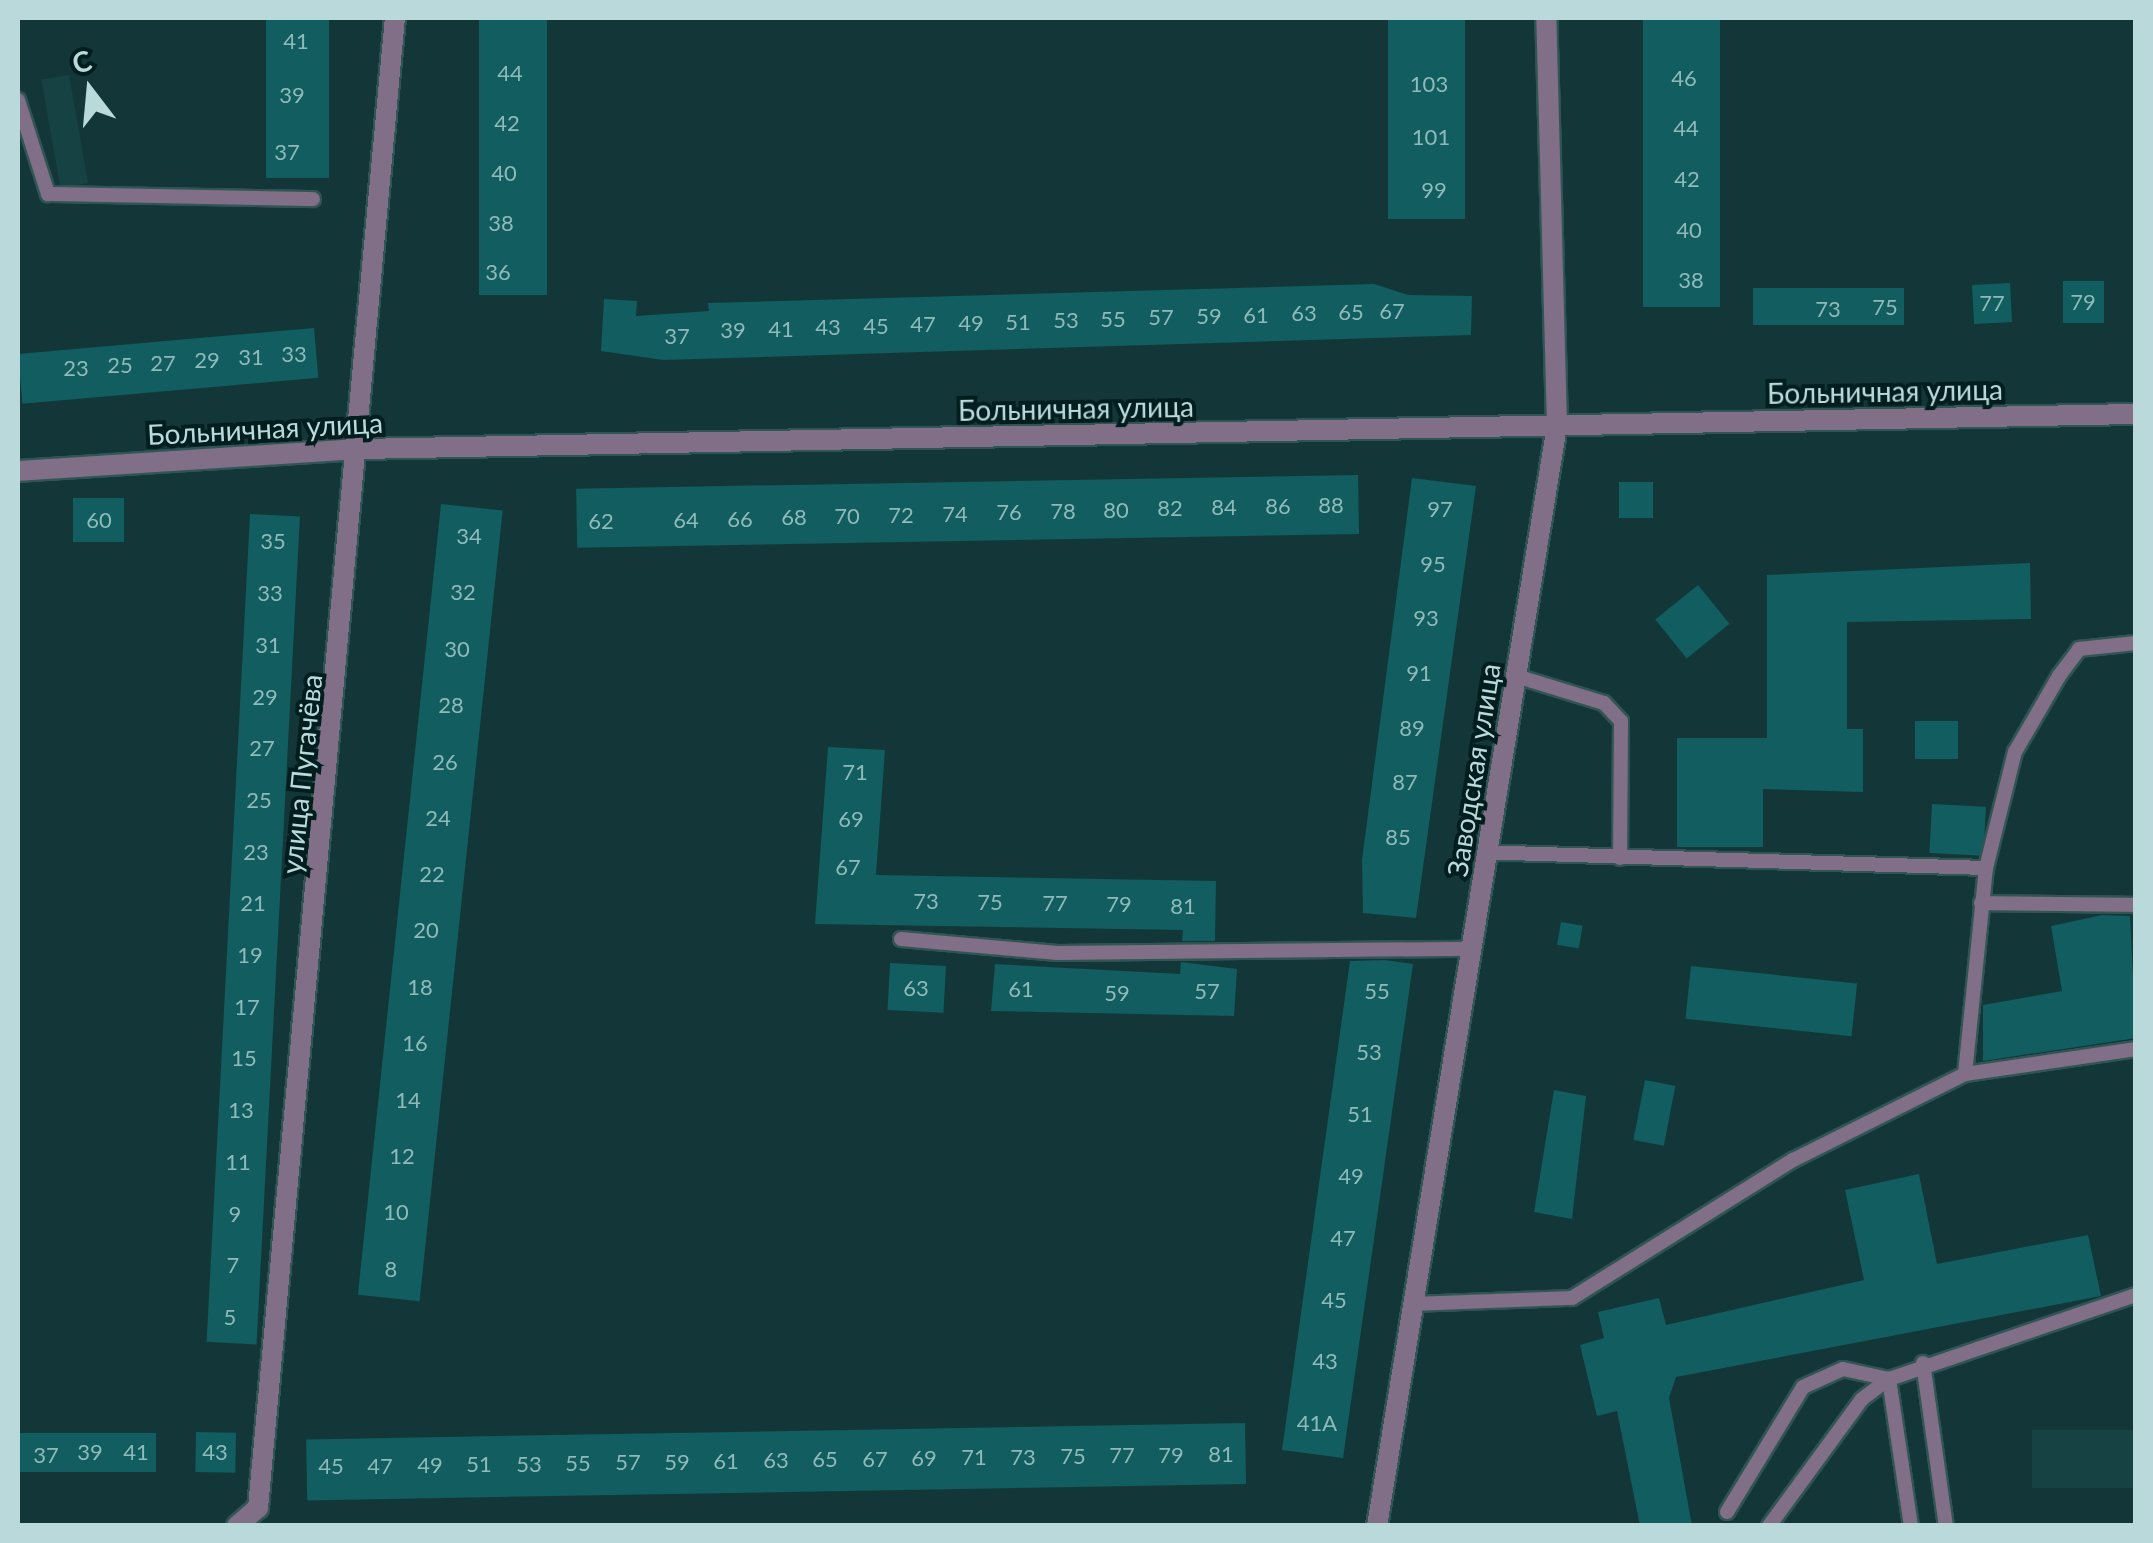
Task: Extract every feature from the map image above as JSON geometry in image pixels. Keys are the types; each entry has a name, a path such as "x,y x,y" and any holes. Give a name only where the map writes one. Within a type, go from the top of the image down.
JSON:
{"street":[{"name":"улица Пугачёва","path":"237,1526 258,1508 360,449 395,18"},
{"name":"Заводская улица","path":"1377,1526 1557,426 1546,18"},
{"name":"Больничная улица","path":"18,471 360,449 2136,414"}],"lane":[{"path":"18,100 48,194 313,199"},
{"path":"1965,1074 1980,903 2015,752 2079,648 2136,644"},
{"path":"1516,676 1604,703 1621,721 1620,858"},
{"path":"1487,852 1986,868"},
{"path":"1980,903 2136,905"},
{"path":"901,940 1057,953 1471,949"},
{"path":"1413,1304 1572,1298 1794,1160 1965,1074 2136,1049"},
{"path":"1769,1526 1862,1399 1890,1379 1923,1363 2136,1295"},
{"path":"1923,1363 1946,1526"},
{"path":"1726,1512 1803,1387 1828,1369 1890,1379"},
{"path":"1890,1379 1911,1526"}],"shaded area":[{"path":"69,75 88,183 61,188 41,80"},
{"path":"2032,1430 2135,1430 2135,1488 2032,1488"}],"building":[{"path":"266,18 329,18 329,178 266,178"},
{"path":"479,18 547,18 547,295 479,295"},
{"path":"1388,18 1465,18 1465,219 1388,219"},
{"path":"1643,18 1720,18 1720,307 1643,307"},
{"path":"2063,281 2104,281 2104,323 2063,323"},
{"path":"2010,283 2012,322 1974,324 1972,285"},
{"path":"1374,284 1408,295 1472,296 1471,335 663,360 601,351 604,299 637,301 636,316 709,311 708,303"},
{"path":"1753,288 1904,288 1904,325 1753,325"},
{"path":"314,328 318,378 22,404 18,354"},
{"path":"1358,475 1359,534 577,548 576,489"},
{"path":"1412,478 1476,486 1416,918 1363,913 1362,860"},
{"path":"1619,482 1653,482 1653,518 1619,518"},
{"path":"73,498 124,498 124,542 73,542"},
{"path":"441,504 503,510 420,1301 358,1295"},
{"path":"250,514 300,517 257,1344 207,1342"},
{"path":"2030,563 2031,619 1847,622 1847,729 1863,729 1863,792 1763,789 1763,847 1677,847 1677,738 1767,738 1767,575"},
{"path":"1698,585 1729,624 1687,658 1655,620"},
{"path":"1915,721 1958,721 1958,759 1915,759"},
{"path":"828,747 885,750 876,875 1216,881 1215,941 1182,941 1183,930 815,924"},
{"path":"1932,804 1986,807 1983,856 1929,853"},
{"path":"2102,915 2130,916 2136,1038 1983,1061 1983,1005 2062,991 2051,926"},
{"path":"1561,922 1583,926 1579,948 1557,945"},
{"path":"1350,961 1413,964 1343,1458 1282,1450"},
{"path":"1181,962 1237,969 1234,1016 991,1011 995,964 1180,974"},
{"path":"890,963 946,966 943,1013 888,1010"},
{"path":"1691,966 1857,983 1852,1036 1685,1019"},
{"path":"1645,1080 1675,1086 1664,1146 1633,1140"},
{"path":"1554,1090 1586,1096 1572,1219 1534,1212"},
{"path":"1919,1174 1937,1264 2088,1235 2101,1296 1676,1377 1669,1398 1692,1526 1640,1526 1617,1411 1597,1416 1580,1345 1604,1338 1598,1312 1659,1298 1666,1325 1864,1280 1845,1190"},
{"path":"1245,1423 1246,1484 307,1500 306,1439"},
{"path":"196,1432 236,1433 235,1473 195,1472"},
{"path":"18,1433 156,1433 156,1472 18,1472"}]}
